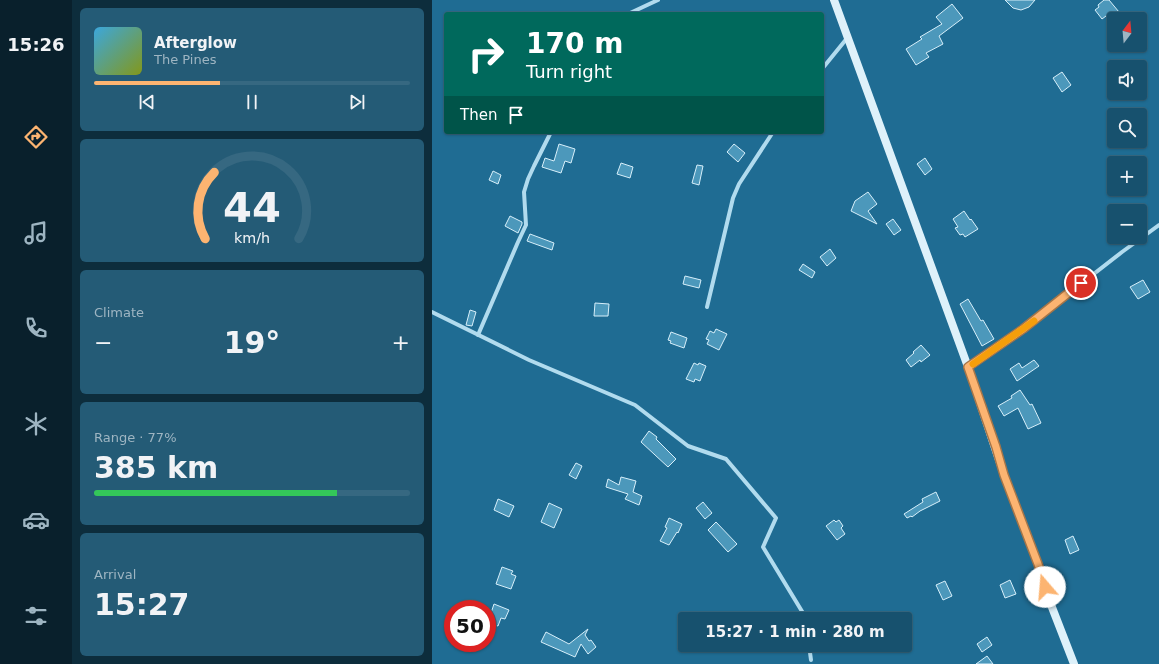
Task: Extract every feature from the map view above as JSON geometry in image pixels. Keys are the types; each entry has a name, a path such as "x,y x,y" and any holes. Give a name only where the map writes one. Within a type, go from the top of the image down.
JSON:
{"main road":[{"path":"834,0 968,367 996,447 1004,475 1038,564 1048,597 1074,664"}],"street":[{"path":"632,12 658,0"},
{"path":"824,66 848,36"},
{"path":"478,335 526,225 524,192 531,172 550,134"},
{"path":"707,307 733,198 739,184 772,134"},
{"path":"968,367 1023,329 1159,225"},
{"path":"432,312 529,360 635,405 688,446 726,459 776,518 763,547 802,612"},
{"path":"809,652 811,660"}],"building":[{"path":"1005,0 1035,0 1029,7 1021,10 1013,8"},
{"path":"1104,0 1109,0 1119,12 1107,12 1107,17 1106,16 1102,19 1095,10 1099,7 1098,5"},
{"path":"952,4 963,18 939,36 943,44 926,53 929,57 916,65 906,49 922,39 920,37 942,24 936,17"},
{"path":"1062,72 1071,85 1062,92 1053,78"},
{"path":"559,144 575,149 571,163 565,161 561,173 542,167 545,158 554,161"},
{"path":"734,144 745,153 738,162 727,152"},
{"path":"925,158 932,169 925,175 917,164"},
{"path":"621,163 633,167 630,178 617,174"},
{"path":"697,165 703,166 699,185 692,183"},
{"path":"493,171 501,175 498,184 489,180"},
{"path":"868,192 877,204 868,211 877,224 851,211 855,201"},
{"path":"964,211 978,229 965,237 963,234 960,235 955,228 958,227 953,219"},
{"path":"510,216 522,222 518,233 505,226"},
{"path":"893,219 901,230 894,235 886,224"},
{"path":"530,234 554,243 552,250 527,241"},
{"path":"830,249 836,258 827,266 820,257"},
{"path":"803,264 815,272 812,278 799,270"},
{"path":"685,276 701,280 699,288 683,284"},
{"path":"1143,280 1150,292 1138,299 1130,287"},
{"path":"968,299 994,339 982,346 960,304"},
{"path":"595,303 609,304 608,316 594,316"},
{"path":"470,310 476,312 472,326 466,325"},
{"path":"716,329 727,334 719,350 707,344 709,340 706,339 710,331 714,333"},
{"path":"671,332 687,338 684,348 670,343 671,341 668,340"},
{"path":"921,345 930,355 911,367 906,360"},
{"path":"1034,360 1039,366 1017,381 1010,369 1019,363 1022,368"},
{"path":"694,363 698,365 699,363 706,366 700,381 695,379 694,382 686,379"},
{"path":"1020,390 1030,405 1032,404 1041,423 1028,429 1018,408 1004,416 998,406 1012,398 1011,396"},
{"path":"649,431 657,437 656,439 676,459 668,467 641,442"},
{"path":"576,463 582,466 576,479 569,475"},
{"path":"621,477 636,481 633,492 642,496 639,505 625,499 628,494 606,487 608,479 619,485"},
{"path":"936,492 940,501 920,511 912,517 907,518 904,514 923,502 922,499"},
{"path":"498,499 514,506 509,517 494,510"},
{"path":"703,502 712,513 705,519 696,508"},
{"path":"549,503 562,509 554,528 541,522"},
{"path":"669,518 682,524 678,533 677,532 669,545 660,541 667,528 665,527"},
{"path":"834,520 836,522 839,520 843,526 841,528 845,534 837,540 826,526"},
{"path":"716,522 737,544 728,552 708,530"},
{"path":"1073,536 1079,550 1070,554 1065,540"},
{"path":"502,567 513,571 511,574 516,576 511,589 496,584"},
{"path":"1010,580 1016,594 1005,598 1000,585"},
{"path":"945,581 952,596 943,600 936,585"},
{"path":"496,605 509,610 505,619 501,618 498,626 496,625"},
{"path":"588,629 585,635 596,647 588,654 581,644 575,657 541,642 546,632 569,644"},
{"path":"987,637 992,645 982,652 977,644"},
{"path":"987,656 993,664 976,664"}],"slow traffic":[{"path":"973,364 1034,321"}],"route":[{"path":"1045,587 1038,564 1004,475 996,447 968,367 1023,329 1081,283"}]}
